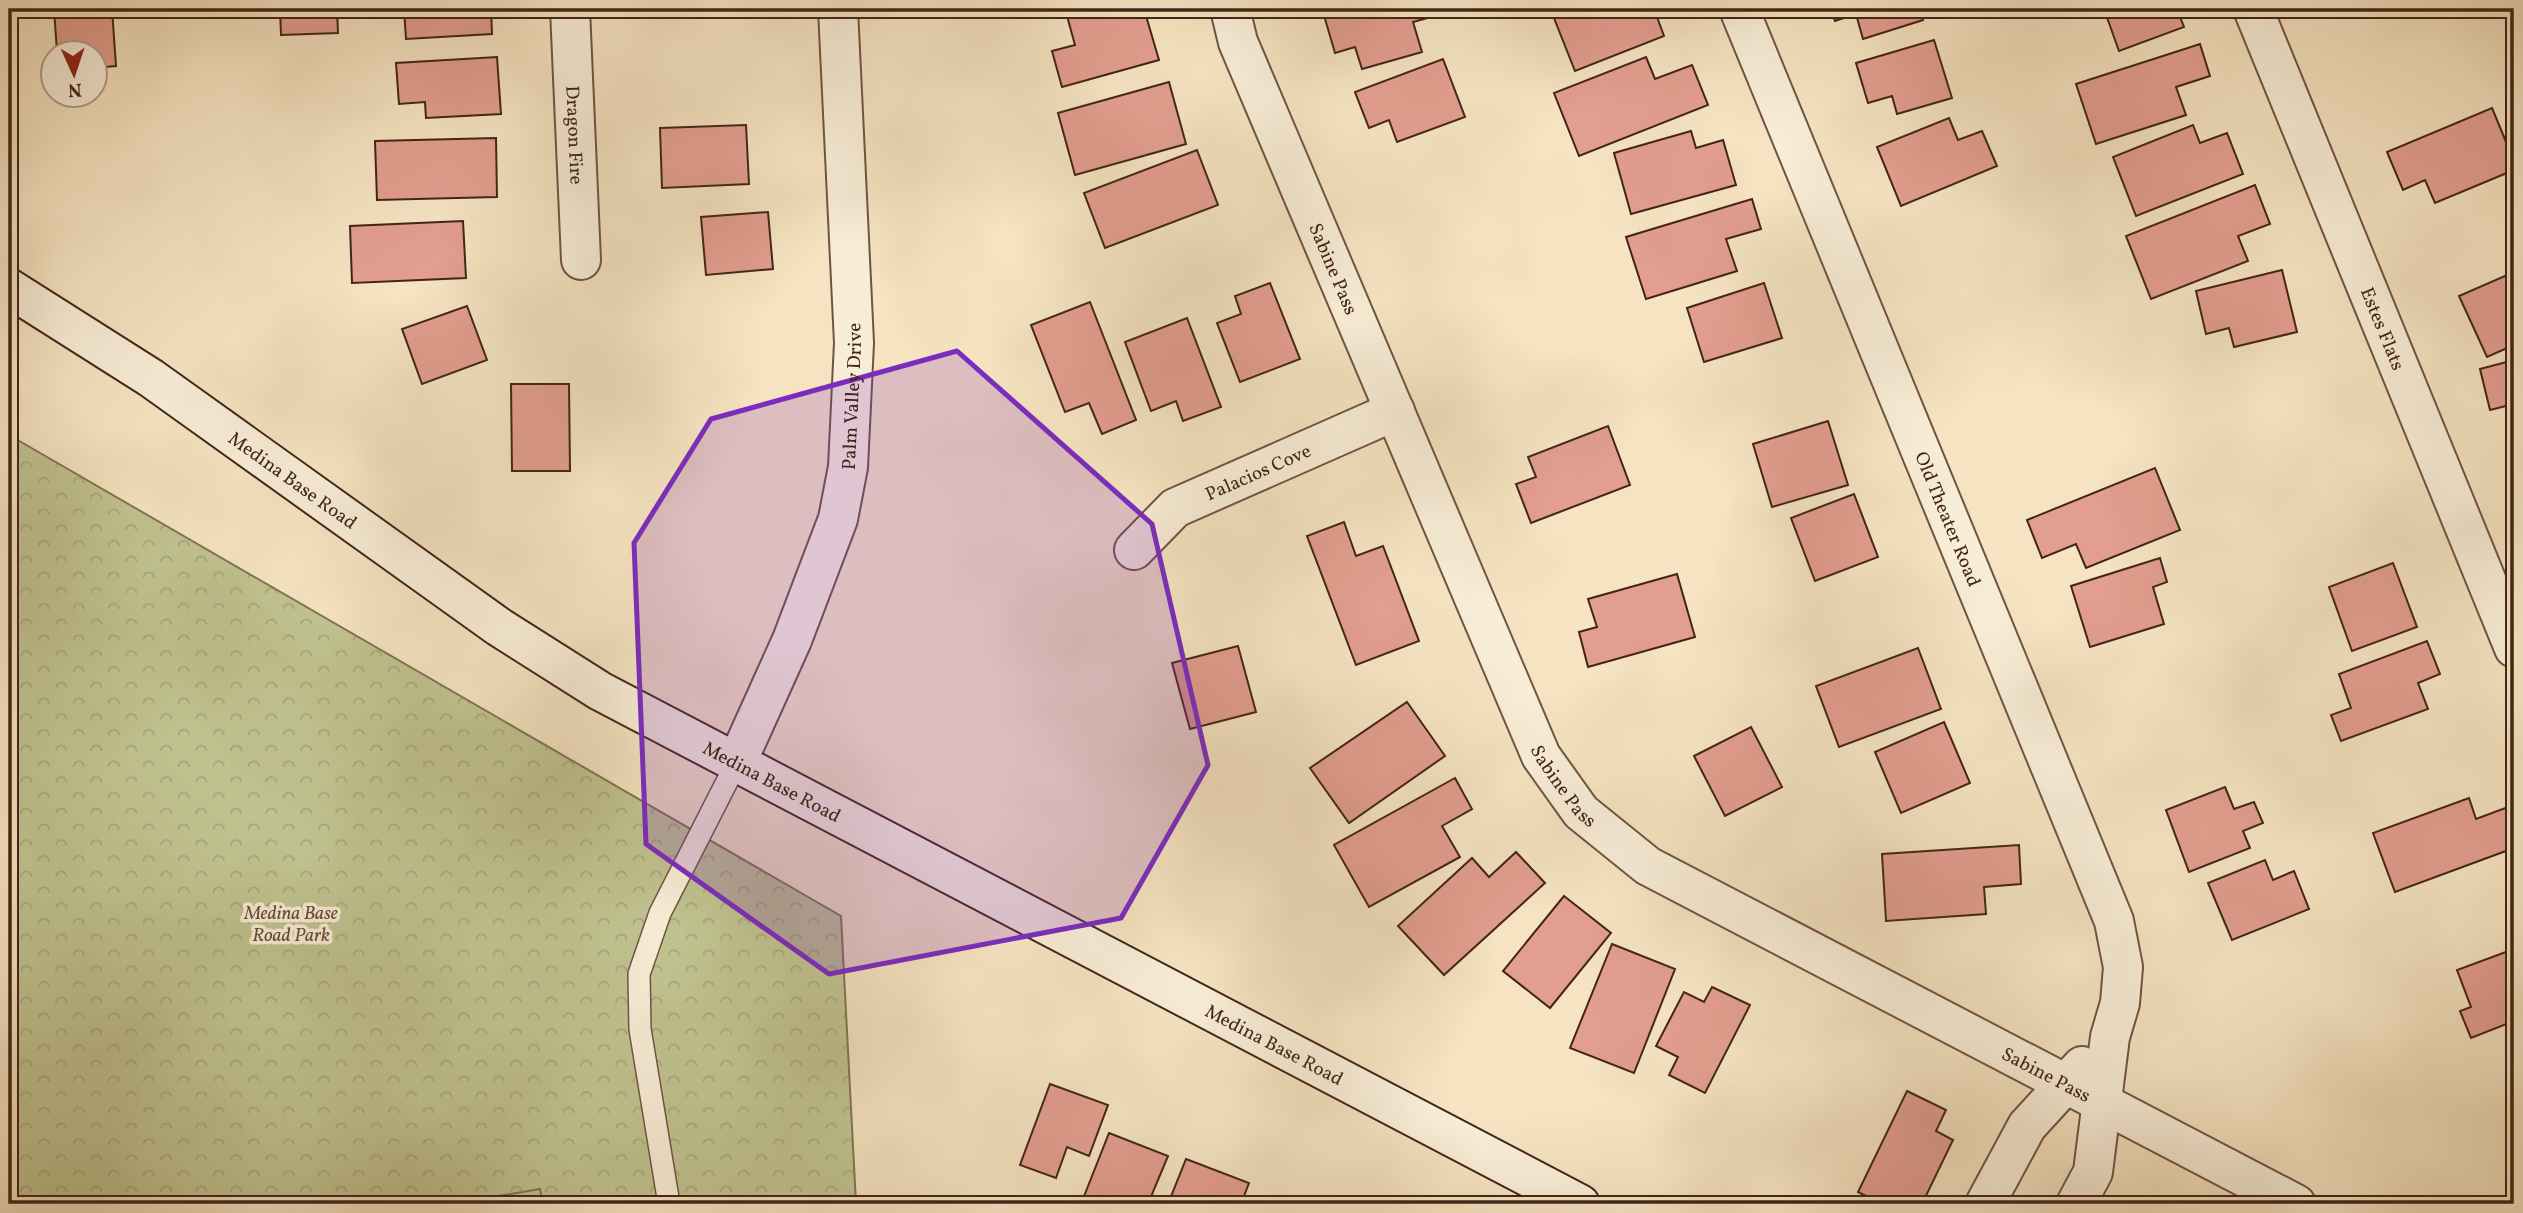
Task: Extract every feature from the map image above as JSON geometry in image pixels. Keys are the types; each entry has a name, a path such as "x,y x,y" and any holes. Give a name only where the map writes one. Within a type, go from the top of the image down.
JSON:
{"street":[{"name":"Dragon Fire","path":"570,9 581,260"},
{"name":"Palm Valley Drive","path":"737,762 792,640 838,519 848,467 854,343 838,9"},
{"name":"Sabine Pass","path":"1230,9 1238,42 1541,756 1581,812 1648,866 2296,1204"},
{"name":"Old Theater Road","path":"1739,9 2114,921 2123,967 2120,1003 2110,1037 2093,1172 2076,1204"},
{"name":"Estes Flats","path":"2252,9 2514,648"},
{"name":"Medina Base Road","path":"9,288 151,378 499,627 600,691 1580,1204"},
{"name":"Palacios Cove","path":"1133,550 1175,508 1395,411"},
{"name":"Old Theater Road","path":"1985,1204 2026,1126 2110,1037"}],"lane":[{"path":"669,1204 640,1029 639,974 660,914 737,762"}],"highlighted area":[{"path":"957,351 1152,524 1208,765 1121,918 829,974 646,844 634,543 711,419"}],"green space":[{"name":"Medina Base Road Park","path":"9,435 841,916 856,1204 9,1204"},
{"path":"540,1189 543,1204 451,1204"}],"building":[{"path":"54,9 112,9 116,66 108,67 108,38 56,38"},
{"path":"280,9 337,9 338,33 281,35"},
{"path":"404,9 491,9 492,34 406,39"},
{"path":"1095,9 1144,9 1159,60 1062,87 1052,51 1075,45 1067,16"},
{"path":"1332,9 1429,9 1431,17 1413,22 1422,52 1362,69 1355,47 1335,53 1323,12"},
{"path":"1577,9 1654,9 1664,36 1575,71 1554,18"},
{"path":"1831,9 1919,9 1923,20 1863,39 1856,14 1835,21"},
{"path":"2104,9 2177,9 2184,27 2119,51"},
{"path":"1934,40 1952,98 1897,114 1892,96 1868,103 1856,63"},
{"path":"2200,44 2210,76 2176,87 2186,115 2096,144 2076,84"},
{"path":"497,57 501,114 426,118 425,102 399,104 396,63"},
{"path":"1646,57 1655,79 1692,65 1708,105 1579,156 1554,93"},
{"path":"1443,59 1465,117 1397,142 1389,120 1369,128 1355,92"},
{"path":"1169,82 1186,144 1075,175 1058,113"},
{"path":"2492,108 2514,161 2514,170 2435,203 2425,180 2403,190 2387,152"},
{"path":"1949,118 1958,140 1982,131 1997,166 1901,206 1877,147"},
{"path":"746,125 749,184 662,188 660,128"},
{"path":"2193,125 2200,143 2227,133 2243,174 2136,216 2113,157"},
{"path":"1691,131 1696,148 1723,140 1736,185 1631,214 1614,153"},
{"path":"496,138 497,197 377,200 375,141"},
{"path":"1197,150 1218,205 1105,248 1084,193"},
{"path":"2255,185 2270,224 2238,236 2248,261 2151,299 2126,236"},
{"path":"1752,199 1761,229 1726,239 1737,271 1646,299 1626,237"},
{"path":"768,212 773,269 706,275 701,217"},
{"path":"463,221 466,278 352,283 350,226"},
{"path":"2282,270 2297,332 2234,347 2229,328 2206,334 2196,291"},
{"path":"2514,272 2514,345 2487,357 2459,296"},
{"path":"1270,283 1300,359 1240,382 1217,323 1241,314 1235,296"},
{"path":"1764,283 1782,338 1704,362 1687,308"},
{"path":"1090,302 1136,420 1102,434 1089,403 1065,412 1031,325"},
{"path":"467,306 487,360 422,384 402,329"},
{"path":"1187,318 1221,407 1183,421 1176,401 1151,411 1125,342"},
{"path":"2514,360 2514,404 2490,410 2480,369"},
{"path":"511,384 569,384 570,471 512,471"},
{"path":"1828,421 1848,485 1772,507 1753,444"},
{"path":"1608,426 1630,485 1531,523 1516,484 1536,477 1528,457"},
{"path":"2155,468 2180,530 2086,568 2076,544 2042,558 2027,520"},
{"path":"1854,494 1878,557 1815,581 1791,518"},
{"path":"1344,522 1356,556 1383,546 1419,641 1356,665 1307,536"},
{"path":"2160,558 2167,582 2153,587 2164,624 2090,647 2071,586"},
{"path":"2393,563 2417,627 2352,651 2329,587"},
{"path":"1677,574 1695,637 1588,667 1579,632 1597,627 1588,599"},
{"path":"2427,641 2440,674 2418,683 2428,709 2341,741 2331,715 2351,708 2339,674"},
{"path":"1238,646 1256,712 1190,729 1172,663"},
{"path":"1918,648 1941,709 1839,747 1816,686"},
{"path":"1407,702 1445,756 1349,823 1310,768"},
{"path":"1944,722 1970,783 1901,813 1875,752"},
{"path":"1751,727 1782,787 1725,816 1694,756"},
{"path":"1455,778 1472,809 1442,826 1460,857 1369,907 1334,845"},
{"path":"2225,787 2234,809 2254,802 2263,823 2243,831 2250,848 2189,872 2166,810"},
{"path":"2469,798 2476,819 2508,807 2514,823 2514,848 2395,892 2373,833"},
{"path":"2019,845 2021,884 1984,887 1986,914 1886,921 1882,854"},
{"path":"1516,852 1545,883 1444,975 1398,926 1472,858 1489,877"},
{"path":"2265,860 2273,880 2294,871 2309,909 2232,940 2208,883"},
{"path":"1564,896 1611,933 1550,1008 1503,971"},
{"path":"1612,944 1675,969 1634,1073 1570,1048"},
{"path":"2514,949 2514,1021 2471,1038 2460,1011 2471,1007 2457,970"},
{"path":"1712,987 1750,1005 1705,1093 1669,1075 1678,1057 1656,1046 1684,992 1704,1002"},
{"path":"1050,1084 1108,1105 1089,1156 1067,1147 1056,1178 1020,1165"},
{"path":"1907,1091 1946,1110 1936,1131 1953,1140 1922,1204 1882,1204 1858,1192"},
{"path":"1109,1133 1168,1156 1148,1204 1081,1204"},
{"path":"1186,1159 1249,1183 1241,1204 1168,1204"}]}
